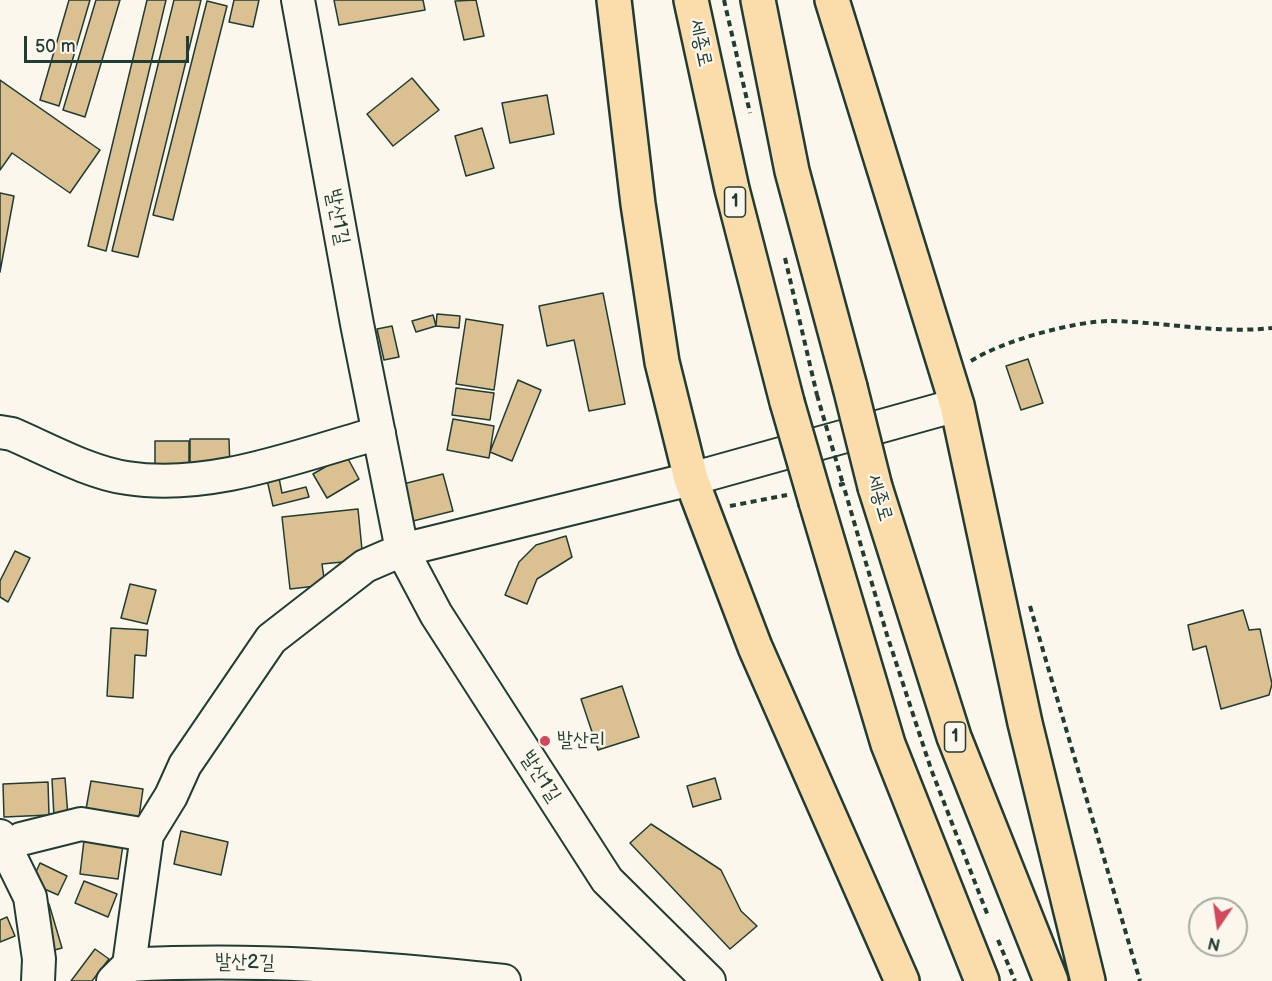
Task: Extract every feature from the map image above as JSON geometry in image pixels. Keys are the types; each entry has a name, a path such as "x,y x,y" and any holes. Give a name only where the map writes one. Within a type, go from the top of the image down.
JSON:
{"highway":[{"path":"614,0 638,204 662,362 691,479 755,647 902,981"},
{"name":"세종로","path":"691,0 732,189 802,399 815,494 888,744 982,981"},
{"name":"세종로","path":"758,0 792,171 875,487 954,737 1051,981"},
{"path":"832,0 957,405 1025,723 1088,981"}],"street":[{"name":"발산1길","path":"298,0 402,550 436,614 607,880 709,981"},
{"path":"38,981 39,959 30,897 3,841 21,839 81,824 147,835 171,796 185,765 271,639 365,566 402,550 691,479 957,405"},
{"path":"4,439 127,478 177,480 235,472 379,433"},
{"name":"발산2길","path":"147,835 121,973 244,963 367,966 504,981"}],"path":[{"path":"966,369 969,363 987,351 1026,338 1110,321 1226,330 1272,328"},
{"path":"728,507 815,494 843,484 802,399"},
{"path":"1029,603 1140,981"}],"building":[{"path":"69,0 90,0 59,106 40,100"},
{"path":"96,0 120,0 85,117 63,110"},
{"path":"147,0 166,0 106,251 88,246"},
{"path":"174,0 201,0 138,257 112,251"},
{"path":"234,0 259,0 253,27 229,22"},
{"path":"334,0 423,0 425,10 339,25"},
{"path":"476,0 484,36 464,40 455,1"},
{"path":"207,1 227,6 173,220 153,215"},
{"path":"412,78 439,110 393,146 367,114"},
{"path":"0,80 100,150 70,193 12,153 0,170"},
{"path":"547,95 554,134 510,143 502,103"},
{"path":"482,128 494,168 466,176 455,136"},
{"path":"0,193 14,196 0,272"},
{"path":"603,293 625,404 589,411 574,340 547,346 539,306"},
{"path":"437,314 460,316 459,328 436,326"},
{"path":"433,315 436,326 416,332 412,321"},
{"path":"466,319 503,325 494,390 456,384"},
{"path":"392,326 399,357 384,360 377,329"},
{"path":"1028,359 1043,403 1021,410 1006,366"},
{"path":"518,380 541,390 512,461 490,452"},
{"path":"456,388 494,393 490,420 452,415"},
{"path":"453,419 494,426 489,458 447,450"},
{"path":"190,439 229,439 230,469 190,470"},
{"path":"155,441 189,441 189,473 155,473"},
{"path":"346,455 359,479 327,498 313,474"},
{"path":"443,474 453,511 413,521 403,484"},
{"path":"279,478 282,493 306,487 309,497 273,506 267,480"},
{"path":"358,509 363,560 322,564 325,585 290,589 282,517"},
{"path":"566,536 572,557 537,579 527,604 505,595 519,562 536,545"},
{"path":"15,551 30,558 8,602 0,597 0,581"},
{"path":"130,584 156,590 147,624 121,618"},
{"path":"1243,610 1249,630 1260,629 1272,684 1269,695 1221,709 1206,646 1193,650 1188,625"},
{"path":"111,628 148,630 146,656 135,655 133,698 107,696"},
{"path":"622,686 639,737 598,750 581,699"},
{"path":"65,778 68,816 54,817 52,779"},
{"path":"715,778 721,799 693,807 687,786"},
{"path":"91,781 143,789 138,824 85,815"},
{"path":"48,782 49,815 4,817 3,784"},
{"path":"651,824 721,870 741,911 757,926 730,949 630,843"},
{"path":"181,831 228,842 221,875 174,864"},
{"path":"85,832 124,838 118,879 80,874"},
{"path":"40,863 67,876 58,895 31,883"},
{"path":"84,881 117,894 108,917 75,903"},
{"path":"49,904 62,948 47,952 35,908"},
{"path":"7,917 15,936 0,942 0,920"},
{"path":"95,949 109,959 92,981 71,981"}],"place":[{"name":"발산리","path":"545,741"}]}
